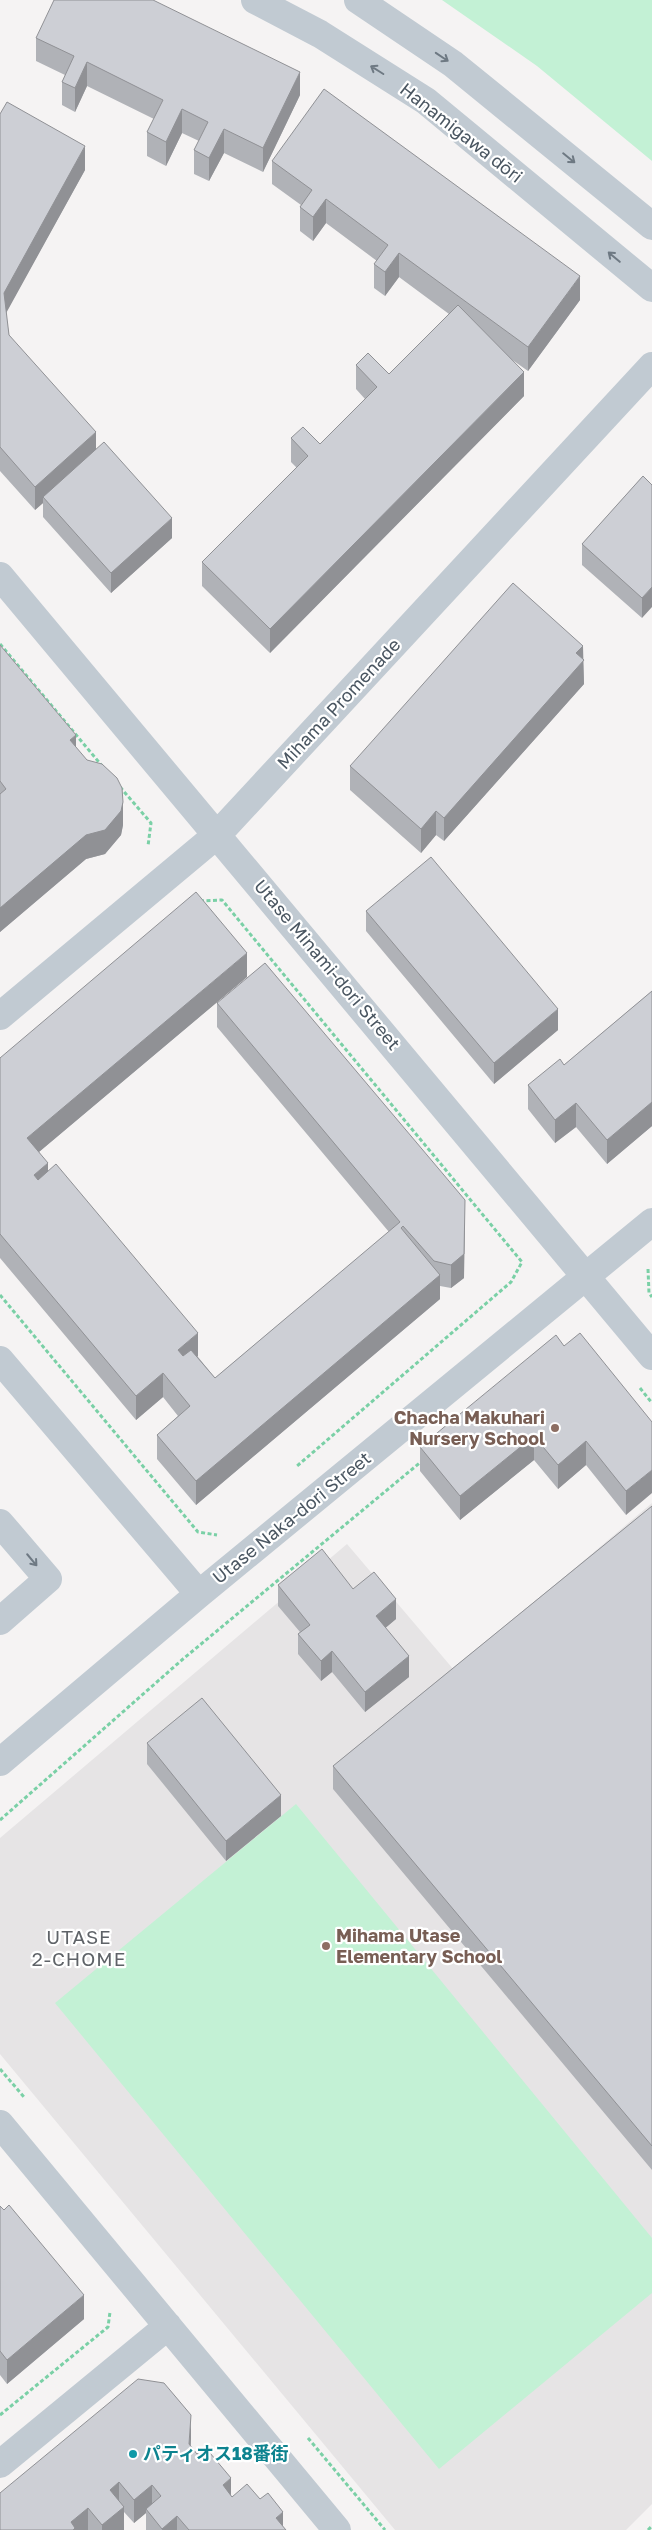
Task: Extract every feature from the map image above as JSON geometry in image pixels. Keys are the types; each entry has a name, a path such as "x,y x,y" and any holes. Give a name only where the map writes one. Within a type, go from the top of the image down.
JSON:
{"street":[{"name":"Hanamigawa dōri","path":"255,0 320,34 426,101 652,288"},
{"path":"358,0 453,64 652,226"},
{"name":"Mihama Promenade","path":"0,1016 218,834 652,366"},
{"name":"Utase Minami-dori Street","path":"0,576 218,834 652,1356"},
{"name":"Utase Naka-dori Street","path":"0,1762 199,1594 652,1222"},
{"path":"0,1360 199,1594"},
{"path":"0,1523 48,1579 0,1621"},
{"path":"0,2124 337,2530"},
{"path":"0,2464 168,2326"}],"path":[{"path":"0,644 107,771"},
{"path":"120,786 151,824 148,848"},
{"path":"199,901 222,900 522,1262 511,1282 292,1470"},
{"path":"652,1265 648,1268 649,1293 652,1297"},
{"path":"0,1295 198,1532 217,1535 224,1529"},
{"path":"634,1382 652,1403"},
{"path":"0,1820 184,1659 426,1458"},
{"path":"0,2415 108,2327"},
{"path":"648,2530 652,2526"}],"shaded area":[{"name":"Mihama Utase Elementary School","path":"652,1503 652,2504 626,2530 395,2530 0,2054 0,1838 347,1544 454,1670"}],"green space":[{"path":"442,0 652,0 652,161 537,66"},
{"path":"296,1804 652,2238 652,2293 439,2469 55,2003"}],"building":[{"path":"54,0 153,0 300,72 263,148 224,129 209,158 194,150 208,122 182,109 166,142 147,132 163,100 87,62 75,88 62,82 74,56 36,38"},
{"path":"324,89 580,276 528,347 399,253 385,272 374,264 388,245 326,199 313,217 300,207 312,190 272,161"},
{"path":"7,102 85,146 4,293 9,335 96,432 35,487 0,447 0,114"},
{"path":"458,305 524,372 270,629 202,562 308,456 291,438 303,427 320,444 377,387 356,365 368,353 389,374"},
{"path":"104,442 172,518 111,573 43,497"},
{"path":"643,476 652,485 652,587 642,598 582,544"},
{"path":"513,583 583,646 576,653 584,660 444,818 436,811 421,829 350,766"},
{"path":"0,645 76,735 70,740 87,760 102,764 117,778 122,788 123,802 121,811 105,830 86,835 0,908 0,794 6,789 0,781"},
{"path":"431,857 558,1009 494,1063 366,911"},
{"path":"196,892 247,953 27,1138 48,1163 34,1175 38,1180 56,1164 198,1333 178,1350 183,1356 191,1350 215,1378 400,1222 217,1003 265,963 465,1200 464,1254 451,1265 434,1261 403,1226 401,1228 440,1275 196,1481 157,1435 190,1406 163,1373 136,1396 0,1234 0,1058"},
{"path":"652,991 652,1102 607,1140 576,1103 555,1120 528,1085 560,1059 564,1065"},
{"name":"Chacha Makuhari Nursery School","path":"580,1333 652,1422 652,1470 626,1491 586,1441 558,1465 534,1436 460,1496 420,1447 556,1335 564,1346"},
{"path":"652,1506 652,2146 333,1766"},
{"path":"322,1549 353,1589 374,1572 396,1599 376,1616 409,1656 365,1692 332,1651 321,1661 298,1634 310,1625 278,1585"},
{"path":"202,1698 281,1795 226,1841 147,1743"},
{"path":"9,2205 84,2295 7,2360 0,2351 0,2206 4,2210"},
{"name":"パティオス18番街","path":"138,2379 164,2383 191,2415 189,2444 197,2454 205,2447 231,2478 223,2485 232,2497 247,2484 260,2499 268,2493 283,2512 276,2518 286,2530 189,2530 177,2516 162,2529 146,2509 161,2496 152,2485 134,2500 119,2482 110,2490 124,2507 102,2525 88,2508 71,2522 75,2528 73,2530 0,2530 0,2493"}],"place":[{"name":"Chacha Makuhari Nursery School","path":"555,1428"},
{"name":"Mihama Utase Elementary School","path":"326,1946"},
{"name":"パティオス18番街","path":"133,2454"}],"district":[{"name":"UTASE 2-CHOME","path":"79,1948"}]}
